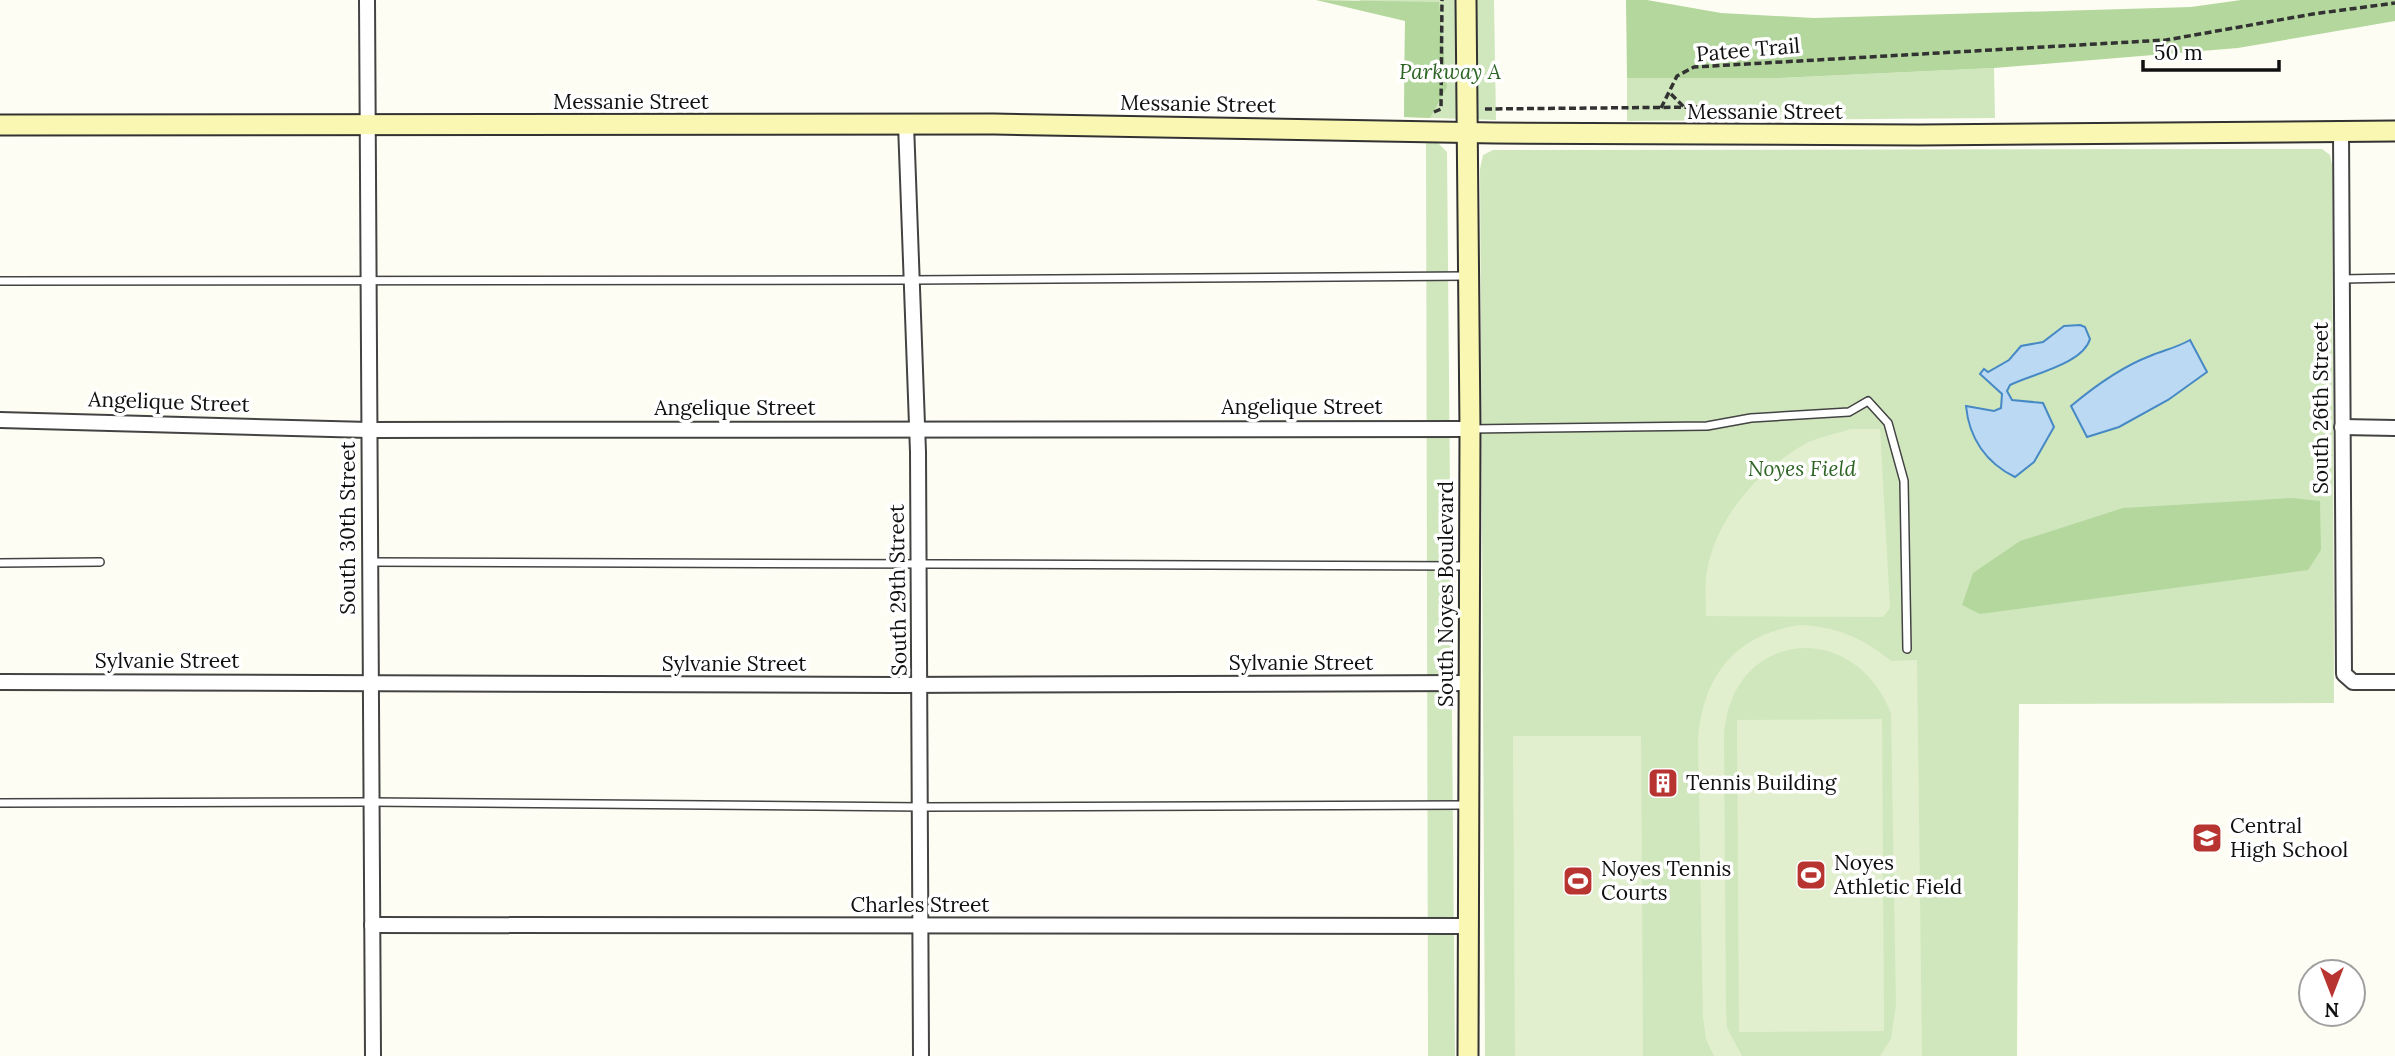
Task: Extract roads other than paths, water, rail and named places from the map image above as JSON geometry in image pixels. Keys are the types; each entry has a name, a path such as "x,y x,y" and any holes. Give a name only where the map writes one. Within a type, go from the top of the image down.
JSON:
{"street":[{"name":"South 30th Street","path":"368,0 373,1056"},
{"name":"South Noyes Boulevard","path":"1466,0 1465,132 1470,429 1468,1056"},
{"name":"Messanie Street","path":"0,125 906,124 1919,135 2395,131"},
{"name":"South 29th Street","path":"906,124 917,428 922,807 921,1056"},
{"name":"South 26th Street","path":"2341,131 2344,674 2353,682 2395,682"},
{"name":"Angelique Street","path":"0,420 369,430 1470,429"},
{"path":"2342,427 2395,428"},
{"name":"Sylvanie Street","path":"0,682 921,685 1468,683"},
{"name":"Charles Street","path":"372,925 1467,926"}],"lane":[{"path":"0,281 912,280 1468,275"},
{"path":"2342,279 2395,278"},
{"path":"1470,429 1707,426 1751,418 1849,412 1868,401 1888,424 1904,481 1907,649"},
{"path":"0,562 100,562"},
{"path":"369,562 1468,566"},
{"path":"0,803 371,802 922,807 1467,805"}],"water":[{"path":"2064,326 2085,327 2090,339 2078,355 2010,385 2007,391 2012,400 2043,403 2054,427 2034,462 2015,477 1996,464 1981,448 1971,429 1966,406 1994,411 2001,408 2002,394 1980,374 1984,369 1988,372 2009,360 2021,346 2043,342"},
{"path":"2190,340 2207,372 2168,400 2119,427 2087,437 2071,406 2119,371"}],"place":[{"name":"Tennis Building","path":"1663,783"},
{"name":"Central High School","path":"2207,838"},
{"name":"Noyes Athletic Field","path":"1811,875"},
{"name":"Noyes Tennis Courts","path":"1578,881"}],"park label":[{"name":"Parkway A","path":"1450,72"},
{"name":"Noyes Field","path":"1802,469"}]}
